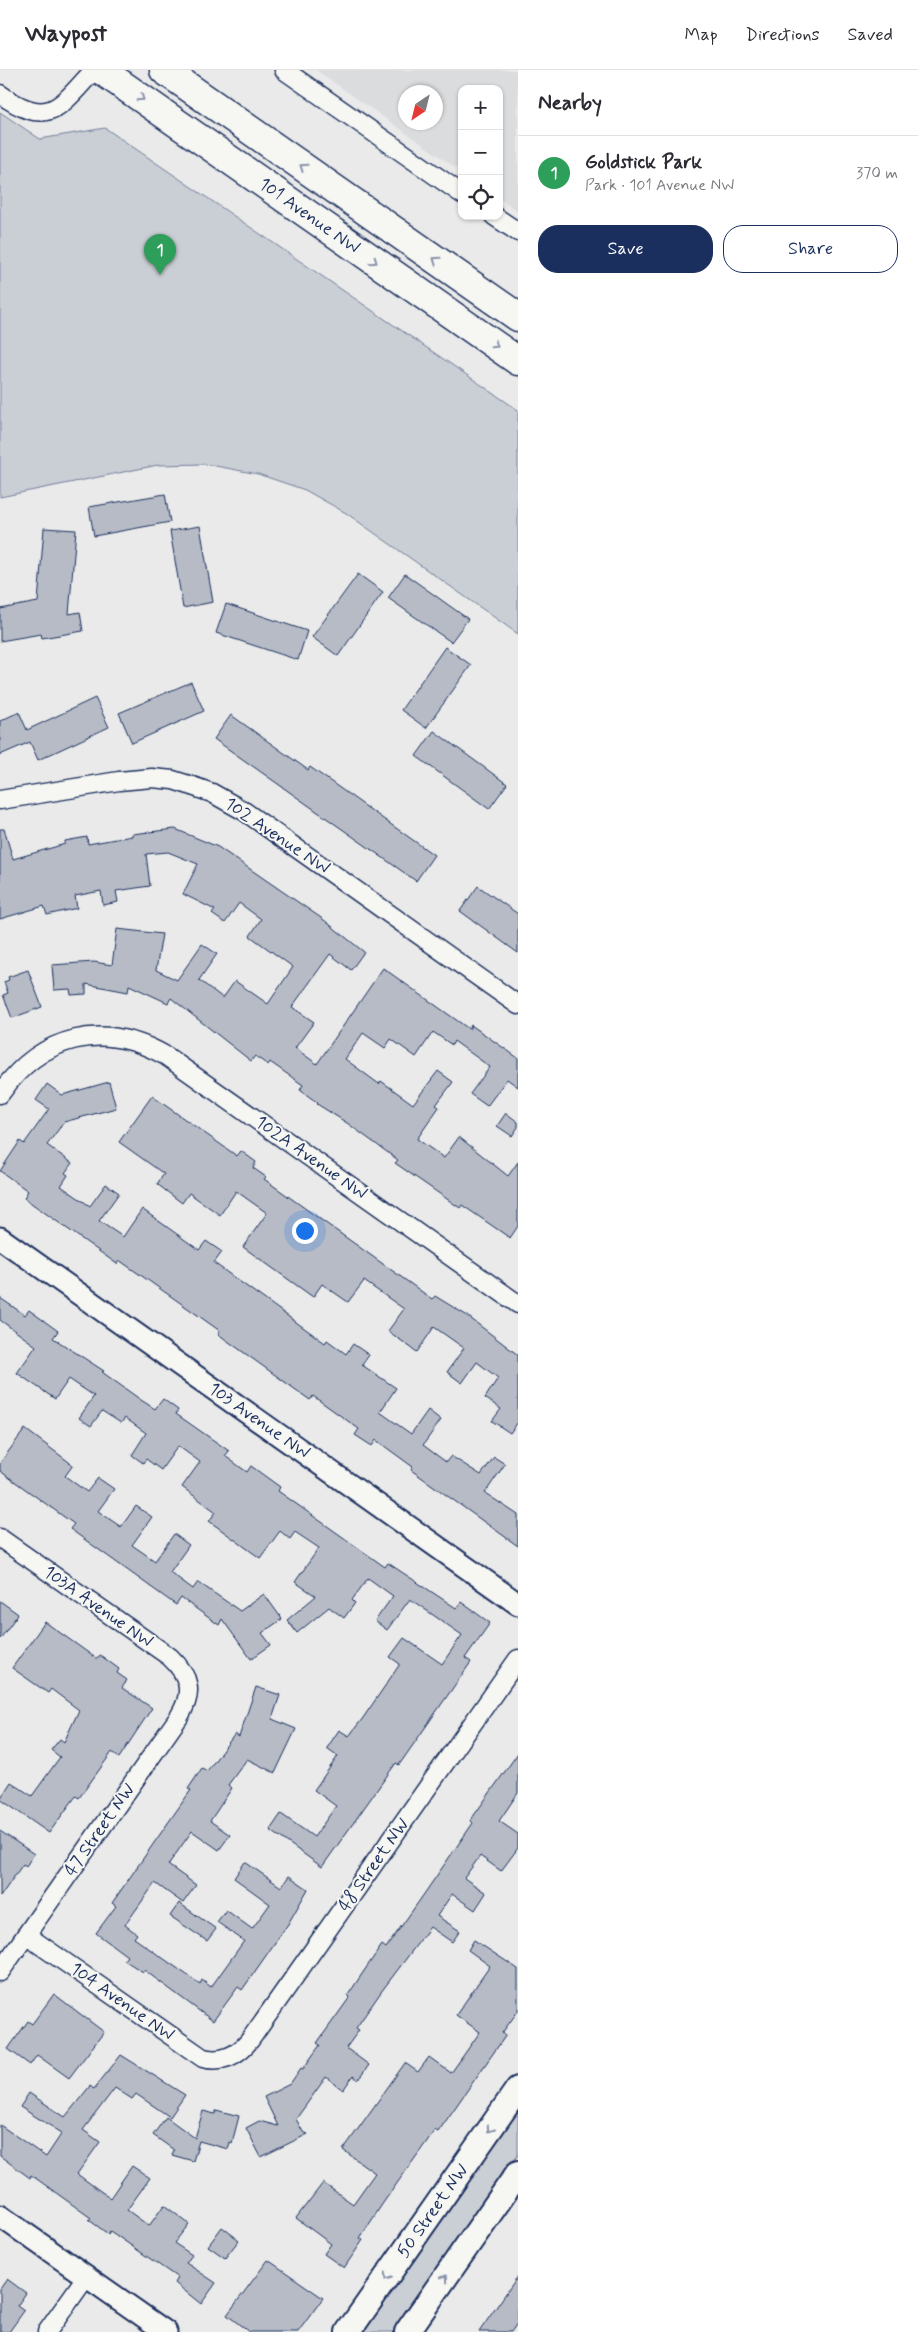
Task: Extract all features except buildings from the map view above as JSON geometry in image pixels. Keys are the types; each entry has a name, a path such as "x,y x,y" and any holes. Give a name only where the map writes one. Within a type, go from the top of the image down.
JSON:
{"main road":[{"name":"101 Avenue NW","path":"101,70 518,361"},
{"name":"101 Avenue NW","path":"164,70 518,317"},
{"name":"50 Street NW","path":"348,2332 518,2089"},
{"path":"407,2332 518,2173"}],"street":[{"path":"0,94 26,110 37,113 47,112 63,103 94,70"},
{"path":"284,70 458,191"},
{"path":"500,220 518,232"},
{"name":"102 Avenue NW","path":"0,800 119,781 152,778 173,780 212,793 244,811 518,1006"},
{"name":"102A Avenue NW","path":"0,1094 20,1071 46,1050 60,1043 95,1036 131,1040 147,1045 166,1056 518,1304"},
{"name":"103 Avenue NW","path":"0,1238 518,1604"},
{"name":"103A Avenue NW","path":"0,1538 170,1657 185,1674 188,1683"},
{"name":"48 Street NW","path":"221,2060 237,2053 250,2040 518,1660"},
{"name":"47 Street NW","path":"0,1972 179,1717 186,1703 188,1683"},
{"name":"104 Avenue NW","path":"26,1935 195,2054 210,2060 221,2060"},
{"path":"0,2216 166,2332"},
{"path":"47,2332 86,2277"}],"shaded area":[{"path":"316,70 518,70 518,211 503,201 503,85 458,85 458,169 402,130 443,130 443,85 398,85 398,127"},
{"path":"0,112 40,139 105,128 518,410 518,634 346,513 305,490 258,474 205,464 158,465 0,497"},
{"path":"518,2108 518,2155 393,2332 360,2332"}],"place":[{"name":"Goldstick Park","path":"160,275"}]}
